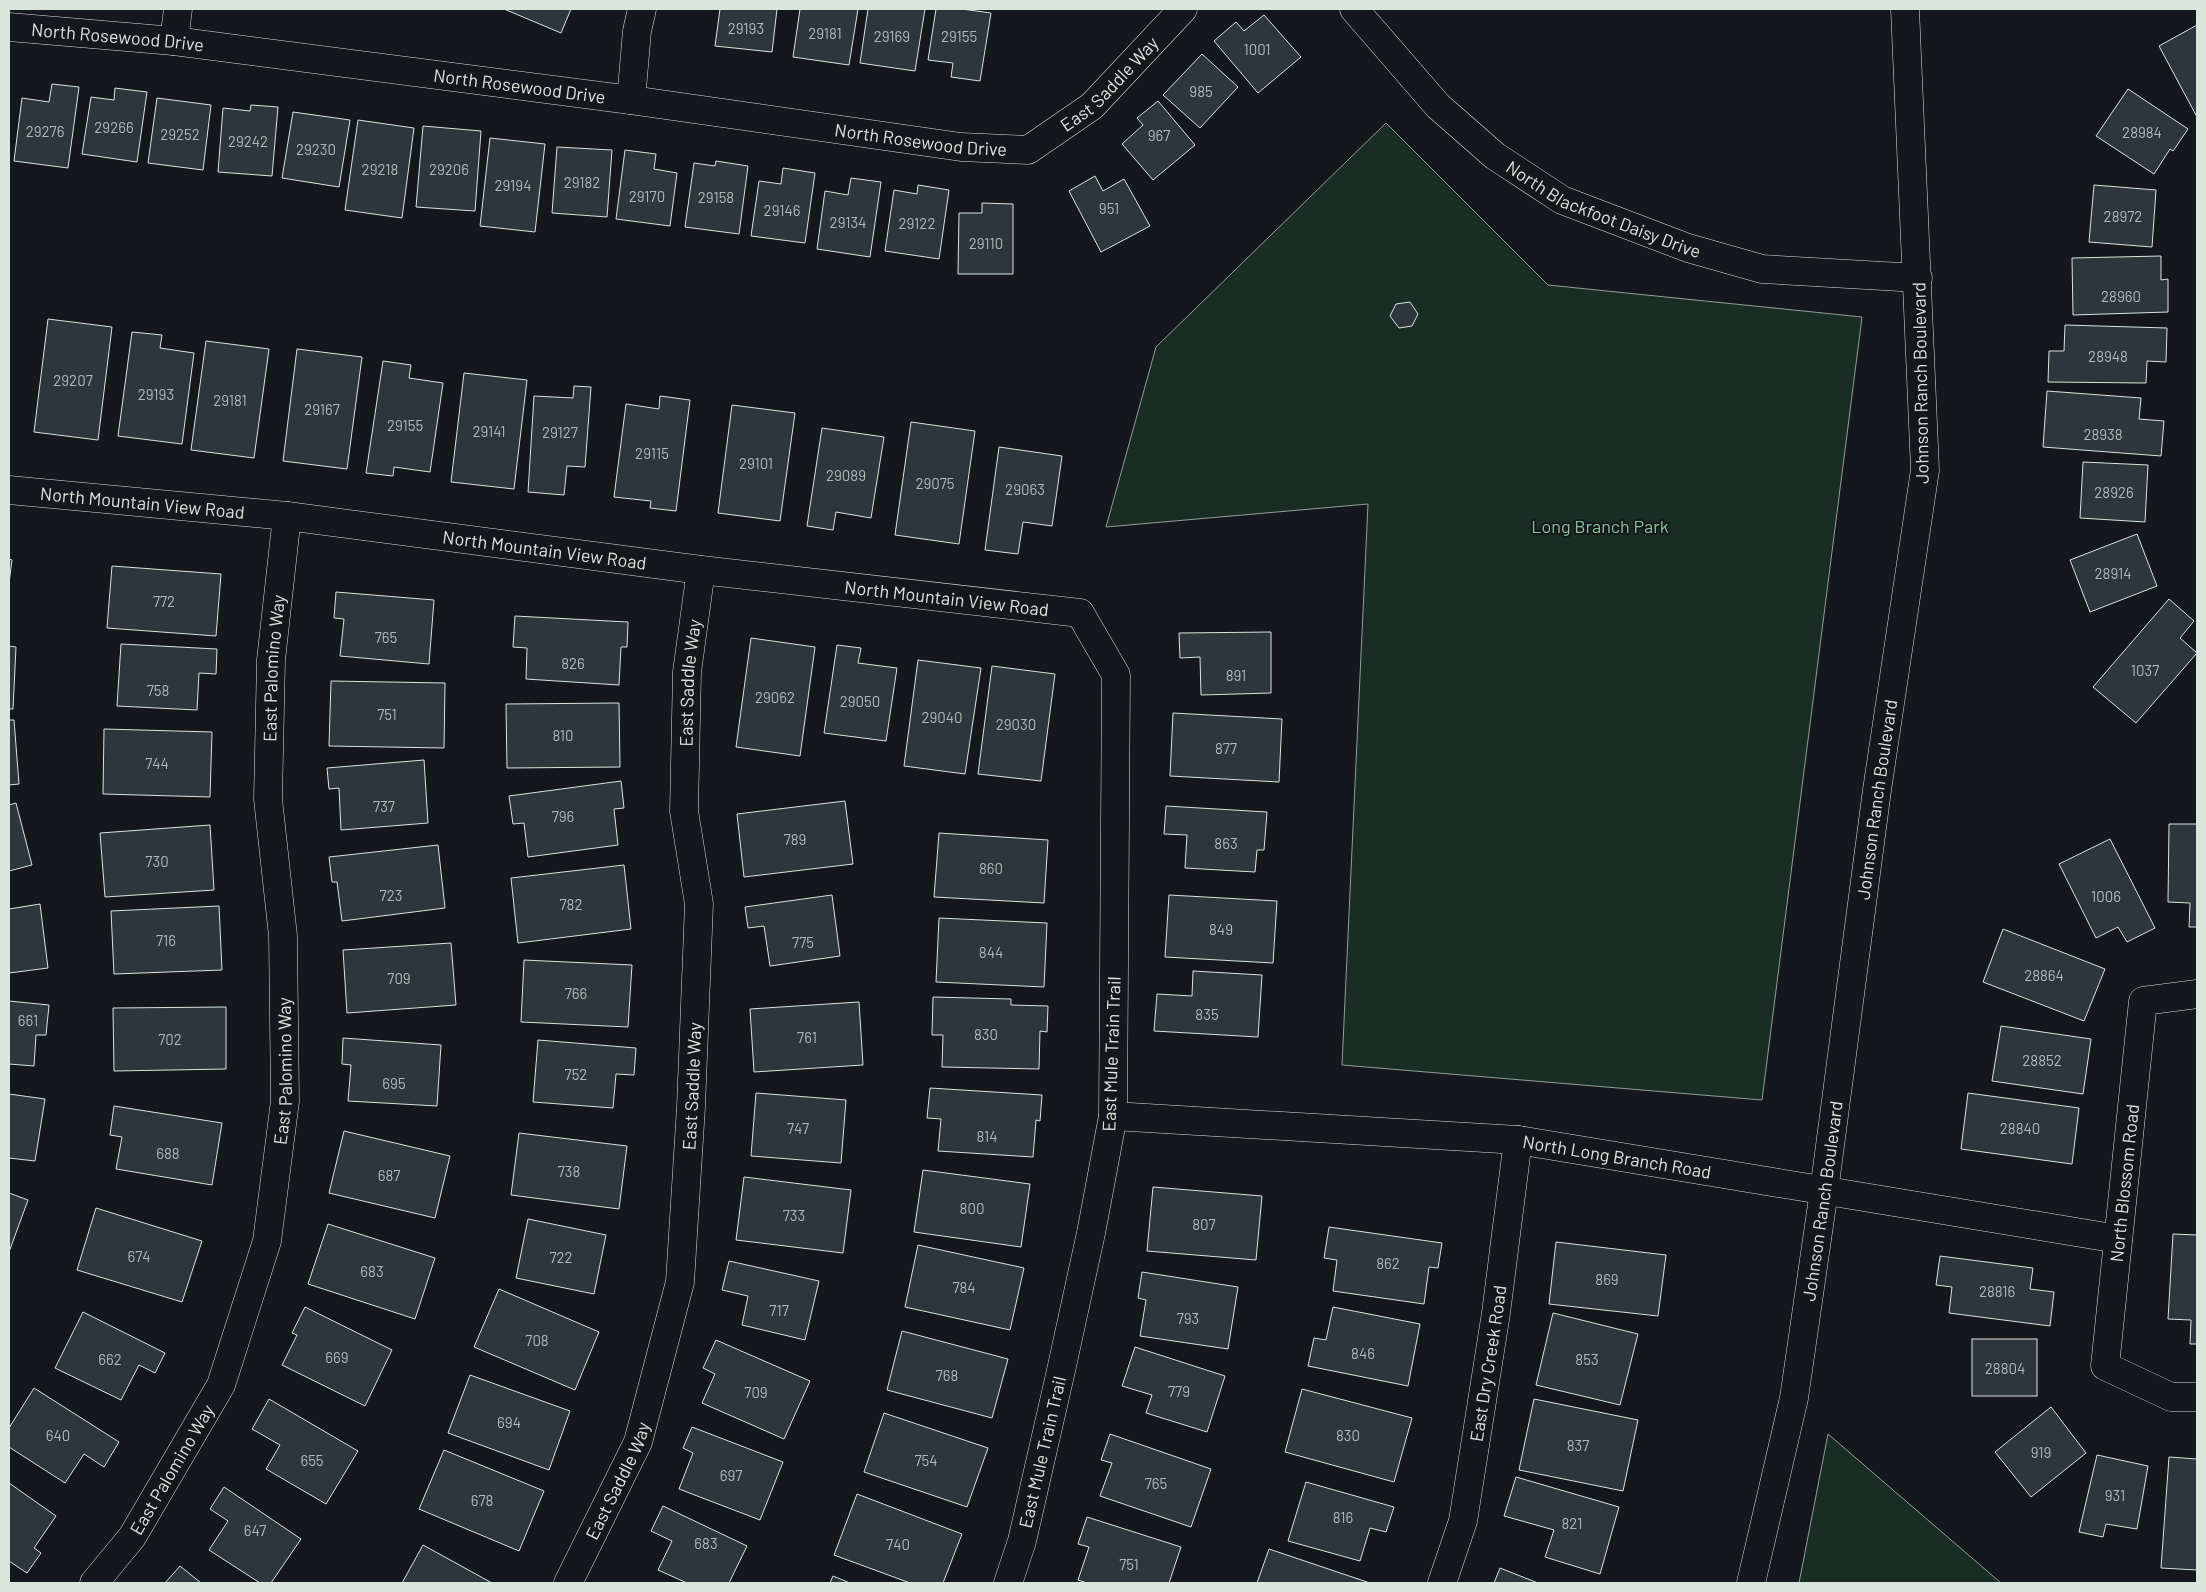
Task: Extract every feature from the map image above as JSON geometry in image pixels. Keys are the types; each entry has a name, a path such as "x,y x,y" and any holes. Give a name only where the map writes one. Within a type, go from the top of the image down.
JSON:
{"street":[{"path":"174,41 178,9"},
{"path":"631,100 637,31 642,9"},
{"name":"East Saddle Way","path":"1028,150 1092,106 1183,9"},
{"name":"North Blackfoot Daisy Drive","path":"1354,9 1438,106 1495,156 1562,200 1688,248 1762,268 1918,278"},
{"name":"Johnson Ranch Boulevard","path":"1751,1583 1794,1398 1824,1191 1876,800 1925,470 1905,9"},
{"name":"North Rosewood Drive","path":"9,27 174,41 631,100 961,147 1028,150"},
{"name":"North Mountain View Road","path":"9,490 287,516 701,570 1080,613"},
{"name":"East Palomino Way","path":"94,1583 132,1537 221,1385 267,1242 285,1101 283,936 268,798 271,660 287,516"},
{"name":"East Saddle Way","path":"568,1583 638,1442 680,1282 691,1107 699,904 684,811 686,702 687,672 701,570"},
{"name":"East Mule Train Trail","path":"1008,1583 1022,1541 1092,1233 1113,1116 1116,675 1080,613"},
{"name":"North Blossom Road","path":"2197,994 2143,1001 2105,1366 2171,1397 2197,1397"},
{"name":"North Long Branch Road","path":"1113,1116 1518,1140 2118,1239"},
{"name":"East Dry Creek Road","path":"1442,1583 1464,1512 1496,1314 1518,1140"}],"green space":[{"name":"Long Branch Park","path":"1386,123 1548,285 1862,317 1762,1100 1342,1065 1368,504 1106,527 1156,347"},
{"path":"1828,1434 2001,1583 1799,1583"}],"building":[{"path":"504,9 571,9 561,33"},
{"path":"720,9 777,9 772,52 715,46"},
{"path":"800,9 858,9 849,65 793,57"},
{"path":"868,9 925,9 915,71 860,63"},
{"path":"936,9 962,9 991,13 980,81 951,77 953,63 928,60"},
{"path":"1264,15 1301,57 1258,93 1214,41 1236,22 1244,31"},
{"path":"2197,25 2197,117 2159,46"},
{"path":"1202,54 1238,87 1200,128 1163,95"},
{"path":"52,84 79,87 68,168 14,161 22,98 49,102"},
{"path":"115,88 147,92 137,162 82,154 91,97 114,100"},
{"path":"2128,89 2188,129 2173,151 2170,149 2154,174 2096,136"},
{"path":"157,98 211,105 203,170 148,163"},
{"path":"1158,101 1195,145 1153,180 1122,144 1143,125 1137,118"},
{"path":"251,105 278,107 272,176 218,172 223,108 250,111"},
{"path":"293,112 350,120 339,187 282,178"},
{"path":"358,120 414,128 402,218 345,210"},
{"path":"423,126 481,131 475,211 416,207"},
{"path":"490,138 545,144 535,232 480,226"},
{"path":"557,147 612,150 607,217 552,213"},
{"path":"625,150 656,154 654,169 677,173 670,226 616,219"},
{"path":"716,161 748,166 739,234 685,227 694,163 715,166"},
{"path":"783,168 815,173 805,243 751,236 759,181 781,184"},
{"path":"1095,176 1103,191 1124,179 1150,226 1101,252 1069,191"},
{"path":"851,178 881,182 870,257 817,249 825,191 848,195"},
{"path":"918,185 949,190 939,259 885,251 894,190 917,194"},
{"path":"2094,185 2156,190 2152,247 2089,242"},
{"path":"982,203 1013,204 1013,274 958,274 959,213 982,213"},
{"path":"2161,256 2161,280 2168,279 2168,312 2073,315 2072,258"},
{"path":"1410,302 1418,314 1412,326 1399,328 1390,316 1396,304"},
{"path":"48,319 112,327 98,440 34,432"},
{"path":"2065,325 2167,328 2166,362 2147,361 2146,383 2048,382 2049,351 2064,351"},
{"path":"132,332 162,335 160,348 194,353 182,444 118,436"},
{"path":"206,341 269,349 254,458 191,450"},
{"path":"297,349 362,357 347,469 283,461"},
{"path":"383,361 411,365 409,378 443,383 430,472 394,467 393,476 366,473"},
{"path":"464,373 527,380 514,489 451,482"},
{"path":"574,386 591,387 585,467 567,466 564,495 528,492 534,396 573,398"},
{"path":"2047,391 2141,398 2139,419 2164,421 2161,456 2043,447"},
{"path":"660,396 690,400 676,511 650,508 651,501 614,497 626,404 659,409"},
{"path":"732,405 795,413 780,521 718,513"},
{"path":"911,422 975,431 959,544 895,535"},
{"path":"822,428 884,437 871,518 836,512 833,530 807,526"},
{"path":"999,447 1062,456 1052,526 1023,522 1018,554 985,550"},
{"path":"2083,462 2148,465 2145,522 2080,518"},
{"path":"2137,534 2157,586 2090,612 2070,560"},
{"path":"9,559 12,560 9,583"},
{"path":"112,566 221,574 216,636 107,628"},
{"path":"336,592 434,600 429,664 340,656 344,619 334,618"},
{"path":"2169,599 2194,621 2180,638 2197,653 2136,723 2093,687"},
{"path":"515,616 628,622 627,647 621,647 619,685 526,679 527,648 513,647"},
{"path":"1271,632 1271,693 1201,695 1200,657 1180,658 1179,633"},
{"path":"751,638 815,647 800,756 736,747"},
{"path":"121,644 217,649 216,674 199,673 197,710 117,706"},
{"path":"837,645 861,648 858,663 897,668 886,741 824,733"},
{"path":"9,646 16,647 13,709 9,709"},
{"path":"918,660 981,668 965,774 904,766"},
{"path":"992,666 1055,674 1041,781 978,774"},
{"path":"331,681 445,683 444,748 329,746"},
{"path":"619,703 620,767 507,768 506,704"},
{"path":"1173,713 1282,719 1279,782 1170,776"},
{"path":"9,720 14,720 19,784 9,785"},
{"path":"104,729 212,732 210,797 103,794"},
{"path":"424,760 428,823 341,830 339,788 329,789 327,768"},
{"path":"621,781 624,808 614,809 618,845 528,857 524,823 513,824 509,796"},
{"path":"845,801 853,864 744,877 737,814"},
{"path":"16,803 32,865 9,871 9,805"},
{"path":"1166,806 1267,812 1264,850 1257,850 1255,872 1185,868 1187,835 1164,834"},
{"path":"2169,824 2197,824 2197,927 2189,927 2190,903 2168,902"},
{"path":"210,825 214,890 105,897 100,833"},
{"path":"939,833 1048,840 1044,903 934,897"},
{"path":"2110,839 2155,928 2127,942 2118,927 2096,938 2059,864"},
{"path":"438,845 445,908 342,921 337,882 332,882 329,857"},
{"path":"624,865 631,929 518,943 511,878"},
{"path":"832,895 840,956 770,966 764,926 748,928 745,907"},
{"path":"1169,895 1277,901 1273,963 1165,957"},
{"path":"40,904 48,968 9,973 9,909"},
{"path":"219,906 222,970 114,974 111,911"},
{"path":"939,918 1047,923 1044,987 936,982"},
{"path":"2003,929 2105,969 2084,1021 1983,982"},
{"path":"451,943 456,1005 347,1013 343,950"},
{"path":"524,960 632,965 628,1027 521,1022"},
{"path":"1193,971 1262,975 1258,1037 1154,1031 1157,994 1192,996"},
{"path":"933,997 1011,999 1011,1005 1048,1006 1047,1032 1040,1031 1039,1069 942,1067 943,1035 932,1035"},
{"path":"9,1001 49,1005 46,1035 36,1035 34,1066 9,1064"},
{"path":"859,1002 863,1065 754,1072 750,1009"},
{"path":"226,1007 226,1069 114,1071 113,1008"},
{"path":"2001,1026 2091,1039 2083,1094 1992,1081"},
{"path":"343,1038 441,1045 437,1106 348,1101 351,1065 342,1064"},
{"path":"538,1040 636,1048 634,1075 616,1074 613,1108 533,1102"},
{"path":"930,1088 1042,1095 1040,1121 1036,1120 1033,1157 938,1151 941,1119 927,1118"},
{"path":"756,1093 846,1100 841,1163 751,1156"},
{"path":"1968,1093 2079,1108 2072,1164 1961,1149"},
{"path":"9,1094 45,1099 35,1161 9,1158"},
{"path":"114,1106 222,1123 212,1185 116,1169 122,1137 110,1135"},
{"path":"344,1131 450,1156 435,1218 329,1193"},
{"path":"519,1133 627,1146 619,1209 511,1195"},
{"path":"923,1170 1030,1184 1021,1247 914,1232"},
{"path":"744,1177 851,1190 843,1253 736,1240"},
{"path":"1153,1187 1262,1196 1256,1260 1147,1251"},
{"path":"9,1193 28,1200 9,1252"},
{"path":"96,1208 202,1241 182,1302 77,1270"},
{"path":"528,1219 606,1235 594,1294 516,1278"},
{"path":"328,1224 435,1258 415,1319 308,1284"},
{"path":"1329,1227 1442,1243 1438,1268 1429,1267 1424,1304 1333,1291 1337,1260 1324,1258"},
{"path":"2173,1234 2197,1235 2197,1344 2190,1344 2191,1320 2168,1319"},
{"path":"1556,1242 1666,1255 1658,1316 1549,1304"},
{"path":"918,1245 1024,1268 1010,1330 905,1307"},
{"path":"1940,1256 2033,1268 2030,1289 2054,1292 2050,1326 1949,1313 1952,1287 1936,1285"},
{"path":"729,1261 819,1281 805,1340 742,1325 748,1296 722,1290"},
{"path":"1142,1272 1238,1287 1228,1349 1140,1336 1146,1300 1138,1298"},
{"path":"499,1289 599,1332 575,1390 474,1347"},
{"path":"305,1307 392,1350 365,1406 282,1365 297,1335 292,1333"},
{"path":"1333,1307 1420,1324 1408,1386 1308,1366 1314,1338 1326,1340"},
{"path":"83,1312 165,1353 155,1373 139,1365 121,1400 55,1368"},
{"path":"1553,1313 1638,1334 1620,1405 1536,1385"},
{"path":"902,1331 1008,1359 992,1418 887,1390"},
{"path":"1972,1339 2037,1339 2037,1396 1972,1396"},
{"path":"716,1340 810,1381 784,1439 702,1403 715,1374 703,1368"},
{"path":"1135,1347 1225,1376 1207,1432 1146,1413 1152,1395 1122,1386"},
{"path":"470,1375 570,1411 549,1470 448,1433"},
{"path":"34,1388 119,1442 104,1467 84,1454 65,1483 9,1447 9,1428"},
{"path":"1302,1389 1412,1418 1394,1482 1285,1452"},
{"path":"269,1399 358,1451 326,1504 266,1469 280,1445 252,1429"},
{"path":"1534,1399 1638,1420 1623,1491 1519,1470"},
{"path":"2051,1407 2086,1453 2031,1497 1995,1452"},
{"path":"884,1413 988,1448 967,1507 864,1472"},
{"path":"692,1427 783,1462 760,1520 679,1489 693,1453 683,1448"},
{"path":"1110,1434 1211,1469 1191,1527 1100,1496 1112,1463 1101,1460"},
{"path":"444,1450 544,1491 519,1551 419,1509"},
{"path":"2097,1455 2148,1466 2137,1529 2106,1524 2103,1537 2079,1532"},
{"path":"2169,1457 2197,1459 2197,1570 2161,1568"},
{"path":"1516,1477 1619,1507 1600,1574 1545,1557 1554,1530 1504,1516"},
{"path":"1306,1482 1394,1507 1386,1532 1370,1528 1360,1561 1288,1541"},
{"path":"9,1483 56,1516 34,1548 41,1553 27,1573 9,1561"},
{"path":"224,1487 301,1539 271,1583 260,1583 209,1550 228,1521 210,1509"},
{"path":"857,1494 962,1534 943,1583 910,1583 834,1555"},
{"path":"663,1506 747,1546 729,1583 687,1583 658,1570 672,1541 651,1531"},
{"path":"1087,1517 1181,1547 1169,1583 1087,1583 1078,1580 1089,1547 1078,1544"},
{"path":"423,1545 492,1583 402,1583"},
{"path":"1269,1549 1370,1583 1257,1583"},
{"path":"180,1566 201,1583 165,1583"},
{"path":"1500,1568 1538,1583 1494,1583"},
{"path":"833,1576 850,1583 830,1583"}]}
